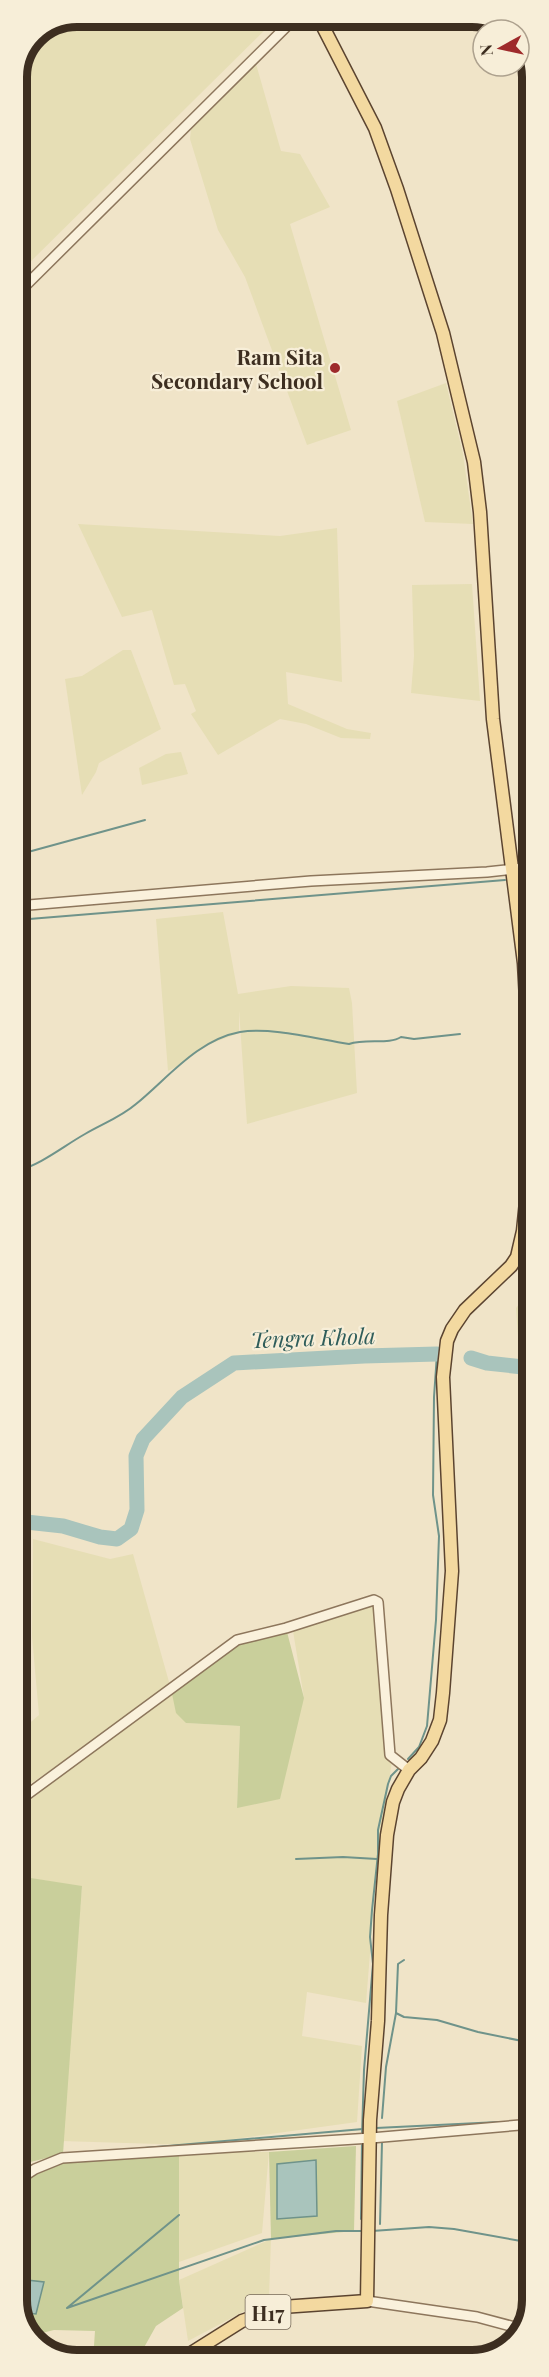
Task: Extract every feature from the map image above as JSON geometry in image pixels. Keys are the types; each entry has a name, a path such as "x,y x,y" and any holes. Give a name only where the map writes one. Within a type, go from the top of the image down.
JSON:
{"main road":[{"path":"323,27 375,128 397,189 436,311 456,385 478,485 493,719 522,948"},
{"path":"367,2301 370,2120 378,2021 381,1915 387,1835 393,1802 409,1770 421,1758 432,1741 440,1720 443,1693 452,1570 442,1377 447,1341 465,1310 511,1266 517,1257 522,1235"},
{"name":"H17","path":"196,2350 242,2321 282,2307 367,2301"}],"street":[{"path":"27,284 286,27"},
{"path":"27,905 311,881 487,872 522,867"},
{"path":"27,1795 237,1640 286,1628 374,1600 378,1602 390,1755 409,1770"},
{"path":"27,2174 62,2158 371,2138 522,2125"},
{"path":"367,2301 477,2318 514,2327"}],"shaded area":[{"path":"76,27 268,27 27,265 27,76 31,58 41,41 58,31"},
{"path":"256,64 281,151 300,154 330,207 290,224 351,430 307,445 245,277 218,230 190,139 192,119 236,75"},
{"path":"446,383 463,454 473,524 425,522 397,401"},
{"path":"78,524 280,536 337,528 342,682 286,672 288,704 347,729 371,733 370,739 341,738 306,724 280,719 218,755 191,714 196,711 185,684 174,685 152,610 122,617"},
{"path":"472,584 480,701 411,693 414,656 412,585"},
{"path":"123,650 131,650 161,729 99,763 82,795 65,679 82,676"},
{"path":"181,752 188,774 142,785 139,768 166,754"},
{"path":"223,912 238,994 291,986 349,988 352,1003 357,1093 247,1124 239,1010 239,1033 207,1045 168,1071 156,919"},
{"path":"522,1300 522,1351 519,1350 516,1308"},
{"path":"33,1539 110,1559 133,1554 171,1689 186,1723 240,1726 237,1808 304,1698 293,1631 378,1602 393,1755 378,1854 366,2003 307,1992 302,2036 362,2046 357,2122 191,2145 61,2141 82,1887 27,1878 27,1803 161,1696 27,1786 27,1725 39,1715 32,1636"},
{"path":"179,2150 269,2152 262,2233 179,2262"},
{"path":"271,2239 269,2298 188,2341 179,2280"}],"green space":[{"path":"286,1628 304,1698 280,1799 237,1808 240,1726 186,1723 176,1713 171,1689 237,1640"},
{"path":"27,1877 82,1886 63,2154 27,2163"},
{"path":"356,2146 354,2231 271,2239 269,2152"},
{"path":"179,2150 179,2280 183,2308 156,2326 143,2350 94,2350 95,2331 54,2330 40,2334 28,2310 27,2175 55,2163 75,2158 116,2153"}],"water":[{"path":"316,2160 317,2216 277,2219 277,2164"},
{"path":"27,2280 44,2282 36,2314 29,2313 28,2310"}],"waterway":[{"path":"27,852 145,820"},
{"path":"518,878 522,878"},
{"path":"27,919 505,880"},
{"path":"27,1168 124,1113 184,1061 224,1036 240,1032 266,1031 349,1044 390,1041 401,1037 414,1039 460,1034"},
{"path":"408,1759 419,1747 427,1726 436,1620 439,1536 433,1495 437,1354"},
{"name":"Tengra Khola","path":"27,1522 63,1526 100,1537 117,1539 131,1529 137,1510 136,1456 143,1439 182,1397 234,1363 437,1354"},
{"path":"471,1358 487,1363 522,1367"},
{"path":"362,2135 364,2070 373,1964 370,1937 378,1830 388,1784 391,1776 399,1768"},
{"path":"296,1859 343,1857 377,1859"},
{"path":"382,2118 386,2067 396,2013 398,1964 404,1960"},
{"path":"396,2013 404,2017 437,2020 478,2032 522,2041"},
{"path":"376,2128 499,2122"},
{"path":"145,2148 363,2129"},
{"path":"361,2219 362,2141"},
{"path":"380,2224 382,2142"},
{"path":"27,2169 56,2156"},
{"path":"179,2215 67,2308 264,2240 336,2231 363,2231"},
{"path":"372,2231 429,2227 522,2241"}],"place":[{"name":"Ram Sita Secondary School","path":"335,368"}]}
